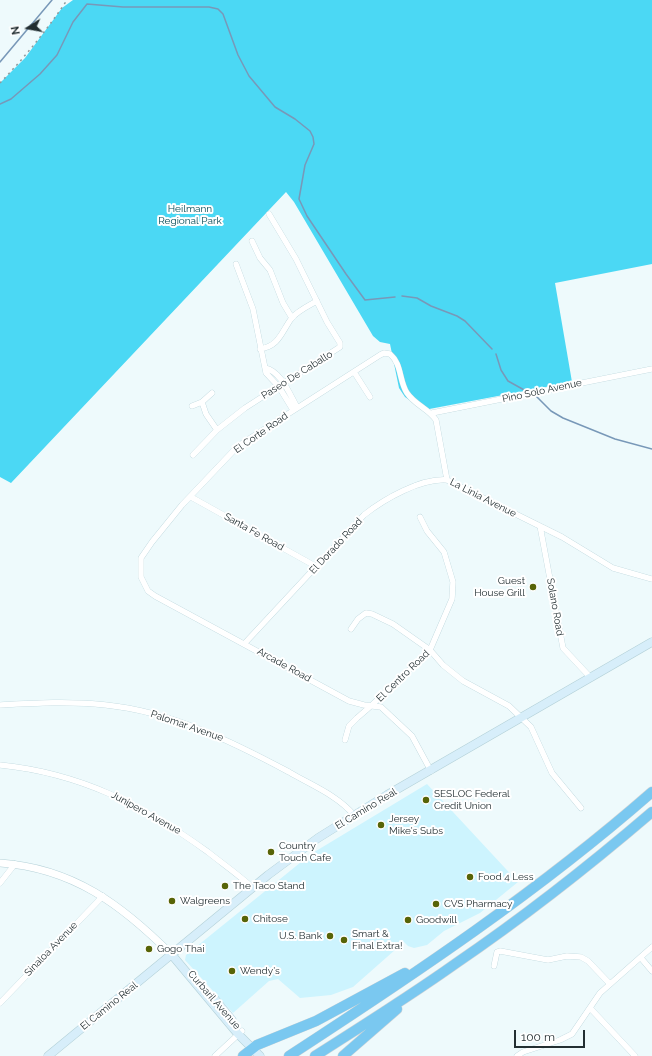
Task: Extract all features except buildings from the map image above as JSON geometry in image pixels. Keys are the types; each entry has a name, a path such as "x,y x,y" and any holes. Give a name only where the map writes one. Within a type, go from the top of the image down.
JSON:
{"highway":[{"path":"289,1056 457,945 564,865 652,792"},
{"path":"316,1056 482,946 543,901 652,812"},
{"path":"243,1056 253,1048 338,1010 457,945"},
{"path":"343,1056 386,1020 411,994"}],"main road":[{"name":"El Camino Real","path":"48,1056 253,888 312,842 354,815 652,642"},
{"name":"Curbaril Avenue","path":"172,955 180,962 260,1056"}],"street":[{"name":"Paseo De Caballo","path":"193,455 217,430 245,408 282,386 340,347 340,343 296,260 269,214"},
{"path":"252,241 260,258 270,270 283,303 292,318"},
{"path":"236,264 253,310 265,368 270,369 295,409"},
{"path":"260,349 269,347 277,342 292,318 305,307 317,301"},
{"name":"El Corte Road","path":"142,558 164,526 238,446 384,353 388,353 397,361 407,394 415,402 432,413"},
{"name":"Pino Solo Avenue","path":"432,413 652,369"},
{"path":"354,372 370,397"},
{"path":"192,406 202,402 212,393"},
{"path":"202,402 209,420 217,430"},
{"name":"La Linia Avenue","path":"432,413 439,427 447,480 540,526 613,568 652,579"},
{"name":"El Dorado Road","path":"245,643 359,520 371,509 421,484 439,479 447,480"},
{"name":"Santa Fe Road","path":"191,497 317,566"},
{"name":"El Centro Road","path":"344,740 349,726 356,718 372,705 430,650 452,599 453,588 444,552 427,531 420,517"},
{"name":"Solano Road","path":"540,526 563,648 591,678"},
{"name":"Arcade Road","path":"142,558 141,577 148,591 349,701 381,707 412,736 431,770"},
{"path":"351,629 362,614 372,614 392,624 430,650 452,672 463,680 505,702 534,732 542,755 552,773 581,808"},
{"name":"Palomar Avenue","path":"0,705 60,703 106,705 140,711 188,725 241,746 338,800 346,805 354,815"},
{"name":"Junipero Avenue","path":"0,764 31,768 65,777 96,787 127,800 183,834 253,888"},
{"name":"Curbaril Avenue","path":"0,863 39,868 61,876 103,896 127,914 172,955"},
{"path":"0,884 15,864"},
{"name":"Sinaloa Avenue","path":"0,1003 103,896"},
{"path":"517,1056 531,1049 568,1037 580,1026 597,996 652,947"},
{"path":"494,966 497,952 500,950 548,960 577,955 588,961 610,984"},
{"path":"641,958 652,971"},
{"path":"590,1008 635,1056"},
{"path":"215,1056 240,1033"}],"shaded area":[{"path":"427,784 518,882 480,913 444,931 427,945 414,948 408,946 404,942 353,987 331,995 300,998 278,979 269,981 233,1013 185,960 186,955 311,854"}],"green space":[{"name":"Heilmann Regional Park","path":"73,0 652,0 652,264 555,283 572,382 424,410 405,397 399,388 390,344 380,342 373,336 294,202 286,192 11,483 0,477 0,83 25,58 62,8"}],"waterway":[{"path":"0,62 52,0"},
{"path":"0,104 11,99 40,74 57,55 73,22 87,4 123,7 209,7 218,9 223,14 238,55 249,76 275,107 295,119 310,131 313,137 314,144 305,165 299,199 307,216 365,300 395,297"},
{"path":"402,296 417,298 431,306 457,316 465,321 492,349"},
{"path":"496,354 501,370 508,381 526,391"},
{"path":"536,396 551,411 563,418 615,439 652,449"}],"railway":[{"path":"0,83 52,22 67,0"}],"place":[{"name":"Guest House Grill","path":"533,587"},
{"name":"SESLOC Federal Credit Union","path":"426,800"},
{"name":"Jersey Mike's Subs","path":"381,825"},
{"name":"Country Touch Cafe","path":"271,852"},
{"name":"Food 4 Less","path":"470,877"},
{"name":"The Taco Stand","path":"225,886"},
{"name":"Walgreens","path":"172,901"},
{"name":"CVS Pharmacy","path":"436,904"},
{"name":"Chitose","path":"245,919"},
{"name":"Goodwill","path":"408,920"},
{"name":"U.S. Bank","path":"330,936"},
{"name":"Smart & Final Extra!","path":"344,940"},
{"name":"Gogo Thai","path":"149,949"},
{"name":"Wendy's","path":"232,971"}]}
